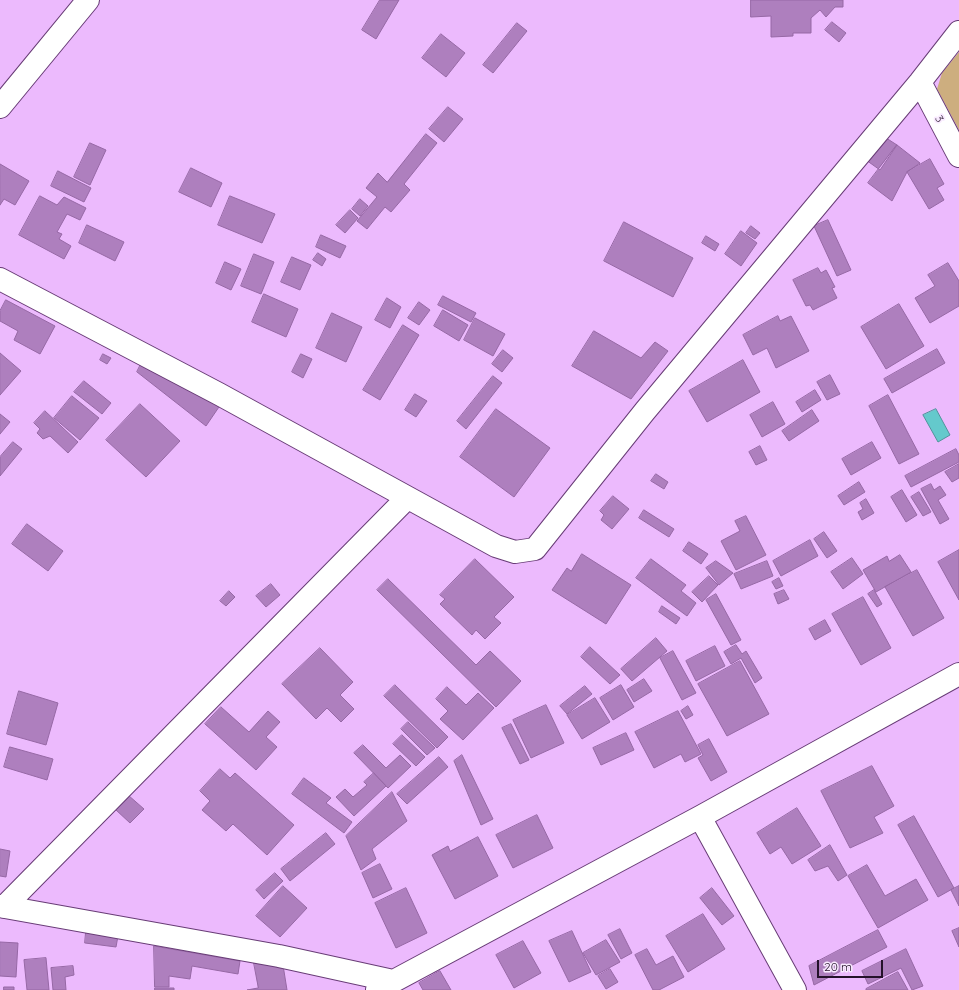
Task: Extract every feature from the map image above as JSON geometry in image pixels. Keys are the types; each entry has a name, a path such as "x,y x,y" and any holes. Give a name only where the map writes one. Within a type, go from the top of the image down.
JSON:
{"street":[{"path":"0,107 88,0"},
{"path":"0,279 219,394 496,546 515,552 535,549 645,411 920,82 959,32"},
{"name":"3","path":"920,82 959,156"},
{"path":"2,906 407,498"},
{"path":"2,906 279,956 385,985 700,817 959,674"},
{"path":"700,817 795,990"}],"shaded area":[{"path":"959,52 959,130 937,89 942,73"},
{"path":"936,409 950,435 938,442 923,415"}],"building":[{"path":"380,0 399,0 376,39 362,30"},
{"path":"751,0 843,0 843,7 835,7 826,17 820,10 811,18 811,33 793,33 793,36 771,37 771,16 751,17"},
{"path":"832,22 846,33 839,42 825,30"},
{"path":"517,23 527,31 493,73 483,65"},
{"path":"441,34 465,53 446,77 422,58"},
{"path":"448,107 463,119 444,142 429,129"},
{"path":"426,134 437,143 404,184 410,190 391,212 385,207 367,229 357,221 377,197 366,188 378,173 387,182"},
{"path":"883,136 897,145 880,170 866,160"},
{"path":"90,143 106,150 90,185 74,177"},
{"path":"897,145 920,163 907,172 892,201 868,183"},
{"path":"930,159 944,184 937,188 944,200 929,209 907,172"},
{"path":"0,164 29,181 15,205 4,199 0,205"},
{"path":"191,168 222,183 211,207 179,192"},
{"path":"58,171 91,188 84,202 51,186"},
{"path":"40,196 57,205 64,197 86,208 80,220 67,214 57,232 62,234 59,239 71,246 64,259 19,235"},
{"path":"230,196 275,214 262,243 218,225"},
{"path":"360,199 368,206 360,216 352,209"},
{"path":"350,210 358,218 345,233 336,225"},
{"path":"828,220 851,270 837,276 814,226"},
{"path":"624,222 693,258 673,297 604,261"},
{"path":"87,225 124,242 115,261 79,243"},
{"path":"751,226 760,233 755,239 746,233"},
{"path":"741,231 757,243 741,266 725,254"},
{"path":"321,235 346,246 340,258 316,247"},
{"path":"706,236 719,244 715,251 702,243"},
{"path":"318,253 326,259 322,266 313,260"},
{"path":"254,254 274,262 261,294 241,286"},
{"path":"292,257 311,265 300,290 281,282"},
{"path":"225,262 241,269 231,290 216,283"},
{"path":"948,263 959,281 959,306 930,323 915,298 935,286 928,275"},
{"path":"818,268 821,273 826,270 835,287 832,288 837,298 813,310 810,305 806,306 793,280"},
{"path":"264,294 298,309 286,337 252,322"},
{"path":"443,296 476,313 471,322 438,305"},
{"path":"387,298 401,307 390,328 375,320"},
{"path":"6,300 55,326 40,354 14,340 18,331 0,321 0,311"},
{"path":"419,302 430,310 419,325 408,318"},
{"path":"899,304 924,346 886,369 861,327"},
{"path":"443,310 468,325 459,341 434,326"},
{"path":"332,313 362,327 346,362 316,348"},
{"path":"778,316 780,321 791,316 809,351 776,368 767,348 753,355 743,335"},
{"path":"475,318 505,334 493,356 464,340"},
{"path":"403,325 419,335 380,400 363,390"},
{"path":"594,331 641,358 655,342 668,351 631,399 572,366"},
{"path":"937,349 945,363 892,393 884,379"},
{"path":"503,350 513,358 502,372 492,364"},
{"path":"0,353 21,371 0,395"},
{"path":"103,354 111,358 107,364 100,360"},
{"path":"301,354 312,359 303,378 292,372"},
{"path":"743,360 760,392 707,422 689,391"},
{"path":"141,364 221,404 206,426 137,372"},
{"path":"830,375 840,394 827,400 817,382"},
{"path":"493,376 502,383 466,429 457,421"},
{"path":"84,381 111,403 102,414 74,392"},
{"path":"815,390 821,400 802,412 796,402"},
{"path":"415,394 427,401 416,417 405,410"},
{"path":"888,395 919,454 899,464 869,406"},
{"path":"72,396 99,418 80,440 54,418"},
{"path":"773,402 785,424 762,437 750,415"},
{"path":"140,404 180,441 146,477 106,440"},
{"path":"496,409 550,448 514,497 460,457"},
{"path":"812,410 819,421 789,441 782,431"},
{"path":"45,411 78,442 68,453 50,436 43,439 37,433 40,429 34,423"},
{"path":"0,414 10,422 0,434"},
{"path":"13,442 22,449 0,476 0,457"},
{"path":"872,442 881,458 851,475 842,459"},
{"path":"760,446 767,460 756,465 749,452"},
{"path":"956,449 959,455 959,462 911,487 905,476"},
{"path":"959,464 959,478 952,482 945,472"},
{"path":"656,474 668,482 664,489 651,481"},
{"path":"859,482 865,492 844,505 838,496"},
{"path":"931,484 934,490 940,486 946,495 938,500 949,519 940,524 921,489"},
{"path":"902,490 917,515 906,522 891,497"},
{"path":"919,492 931,512 923,516 911,497"},
{"path":"613,496 629,509 612,529 601,520 604,515 600,511"},
{"path":"866,499 874,513 862,520 858,512 863,509 860,503"},
{"path":"644,510 674,529 669,537 639,518"},
{"path":"746,516 766,555 736,570 721,541 740,531 735,521"},
{"path":"27,524 63,551 48,571 12,544"},
{"path":"824,532 837,551 827,558 814,539"},
{"path":"810,540 818,556 781,576 773,561"},
{"path":"689,542 708,554 701,564 683,551"},
{"path":"959,550 959,600 938,562"},
{"path":"582,554 631,585 606,624 552,590 567,568 571,571"},
{"path":"900,555 911,572 876,592 863,570 887,556 889,561"},
{"path":"852,558 863,574 843,589 831,572"},
{"path":"475,559 514,597 494,617 501,623 485,639 476,630 472,635 440,604 445,599 440,595"},
{"path":"651,559 686,585 681,591 696,603 687,616 636,578"},
{"path":"716,561 733,573 719,585 706,568"},
{"path":"767,561 773,576 741,589 734,574"},
{"path":"917,570 944,618 913,636 885,587"},
{"path":"709,576 718,585 702,602 692,592"},
{"path":"779,578 783,586 776,589 772,582"},
{"path":"388,579 476,665 490,651 521,681 496,707 377,590"},
{"path":"271,584 280,595 266,607 256,596"},
{"path":"784,590 789,599 778,604 774,594"},
{"path":"874,590 882,604 877,607 868,594"},
{"path":"229,591 235,597 226,606 220,601"},
{"path":"716,594 741,640 731,645 706,600"},
{"path":"863,597 891,648 861,665 832,614"},
{"path":"662,606 680,618 676,624 659,612"},
{"path":"825,620 831,631 815,640 809,629"},
{"path":"656,638 667,651 632,681 621,669"},
{"path":"736,645 742,654 746,651 762,678 755,683 741,658 731,664 724,652"},
{"path":"715,646 725,666 696,681 686,661"},
{"path":"590,647 620,675 610,684 581,657"},
{"path":"320,648 353,682 340,695 354,709 341,722 327,708 316,719 282,684"},
{"path":"673,651 696,693 682,700 660,658"},
{"path":"740,661 769,714 727,736 698,684"},
{"path":"644,679 652,691 634,702 627,690"},
{"path":"395,685 448,737 437,748 384,696"},
{"path":"621,685 634,707 613,720 600,698"},
{"path":"585,686 592,694 567,714 560,706"},
{"path":"447,687 466,705 478,693 494,708 463,740 440,719 448,711 436,699"},
{"path":"19,691 58,703 46,745 7,734"},
{"path":"595,698 610,722 582,739 567,715"},
{"path":"546,705 564,743 531,758 513,720"},
{"path":"688,706 693,715 686,719 681,711"},
{"path":"221,707 249,732 268,711 280,722 266,737 277,747 256,770 205,724"},
{"path":"678,711 701,754 685,762 681,754 654,768 635,732"},
{"path":"408,722 435,748 427,755 401,729"},
{"path":"511,724 529,760 520,764 502,728"},
{"path":"626,733 634,750 601,765 593,748"},
{"path":"402,735 425,757 416,766 393,744"},
{"path":"709,739 727,772 711,781 698,758 703,755 698,745"},
{"path":"363,745 386,768 400,755 411,766 388,788 354,753"},
{"path":"10,747 53,759 47,780 4,767"},
{"path":"462,755 493,819 481,825 454,761"},
{"path":"439,757 448,767 407,804 397,794"},
{"path":"872,766 894,806 874,817 883,833 850,848 821,791"},
{"path":"220,769 230,778 235,773 294,825 267,855 233,824 226,831 202,810 210,801 200,791"},
{"path":"374,773 386,786 354,816 336,797 345,789 353,797 367,785 364,782"},
{"path":"304,778 331,798 326,803 352,822 344,833 292,794"},
{"path":"392,792 407,821 372,849 376,859 361,870 346,836"},
{"path":"128,795 144,809 130,823 116,810"},
{"path":"797,808 821,846 792,864 781,847 770,854 757,833"},
{"path":"537,815 553,848 513,868 496,835"},
{"path":"914,816 954,888 938,897 898,825"},
{"path":"326,833 335,844 290,881 281,869"},
{"path":"478,837 498,876 455,899 432,855 448,846 450,851"},
{"path":"830,845 847,875 838,881 828,866 815,871 808,860"},
{"path":"0,849 10,851 6,877 0,876"},
{"path":"380,864 392,889 373,898 362,873"},
{"path":"867,865 885,896 916,879 928,900 878,928 848,876"},
{"path":"275,873 283,881 264,899 256,890"},
{"path":"283,886 307,908 280,937 256,916"},
{"path":"959,886 959,906 951,890"},
{"path":"406,888 427,933 396,948 375,903"},
{"path":"712,888 734,916 722,925 700,898"},
{"path":"703,914 725,949 688,972 666,936"},
{"path":"959,928 959,947 952,931"},
{"path":"620,929 632,953 621,959 608,935"},
{"path":"878,930 887,947 814,985 809,966"},
{"path":"572,931 591,972 569,982 549,941"},
{"path":"86,932 118,936 116,947 85,943"},
{"path":"606,940 620,962 596,975 583,953"},
{"path":"523,941 541,973 514,988 496,955"},
{"path":"0,942 18,943 16,977 0,976"},
{"path":"154,946 240,961 238,974 192,966 190,979 169,976 169,987 155,987"},
{"path":"647,949 656,965 673,956 684,977 659,990 653,990 635,955"},
{"path":"906,949 923,986 912,990 901,968 868,984 862,971"},
{"path":"46,958 49,990 27,990 24,960"},
{"path":"254,963 283,965 287,990 247,990 258,988"},
{"path":"73,966 74,975 65,977 66,990 53,990 51,968"},
{"path":"610,969 618,982 606,989 598,976"},
{"path":"440,971 451,990 423,990 419,983"},
{"path":"898,972 908,990 866,990 866,989"},
{"path":"4,987 14,987 14,990 4,990"},
{"path":"155,988 174,988 174,990 155,990"}]}
